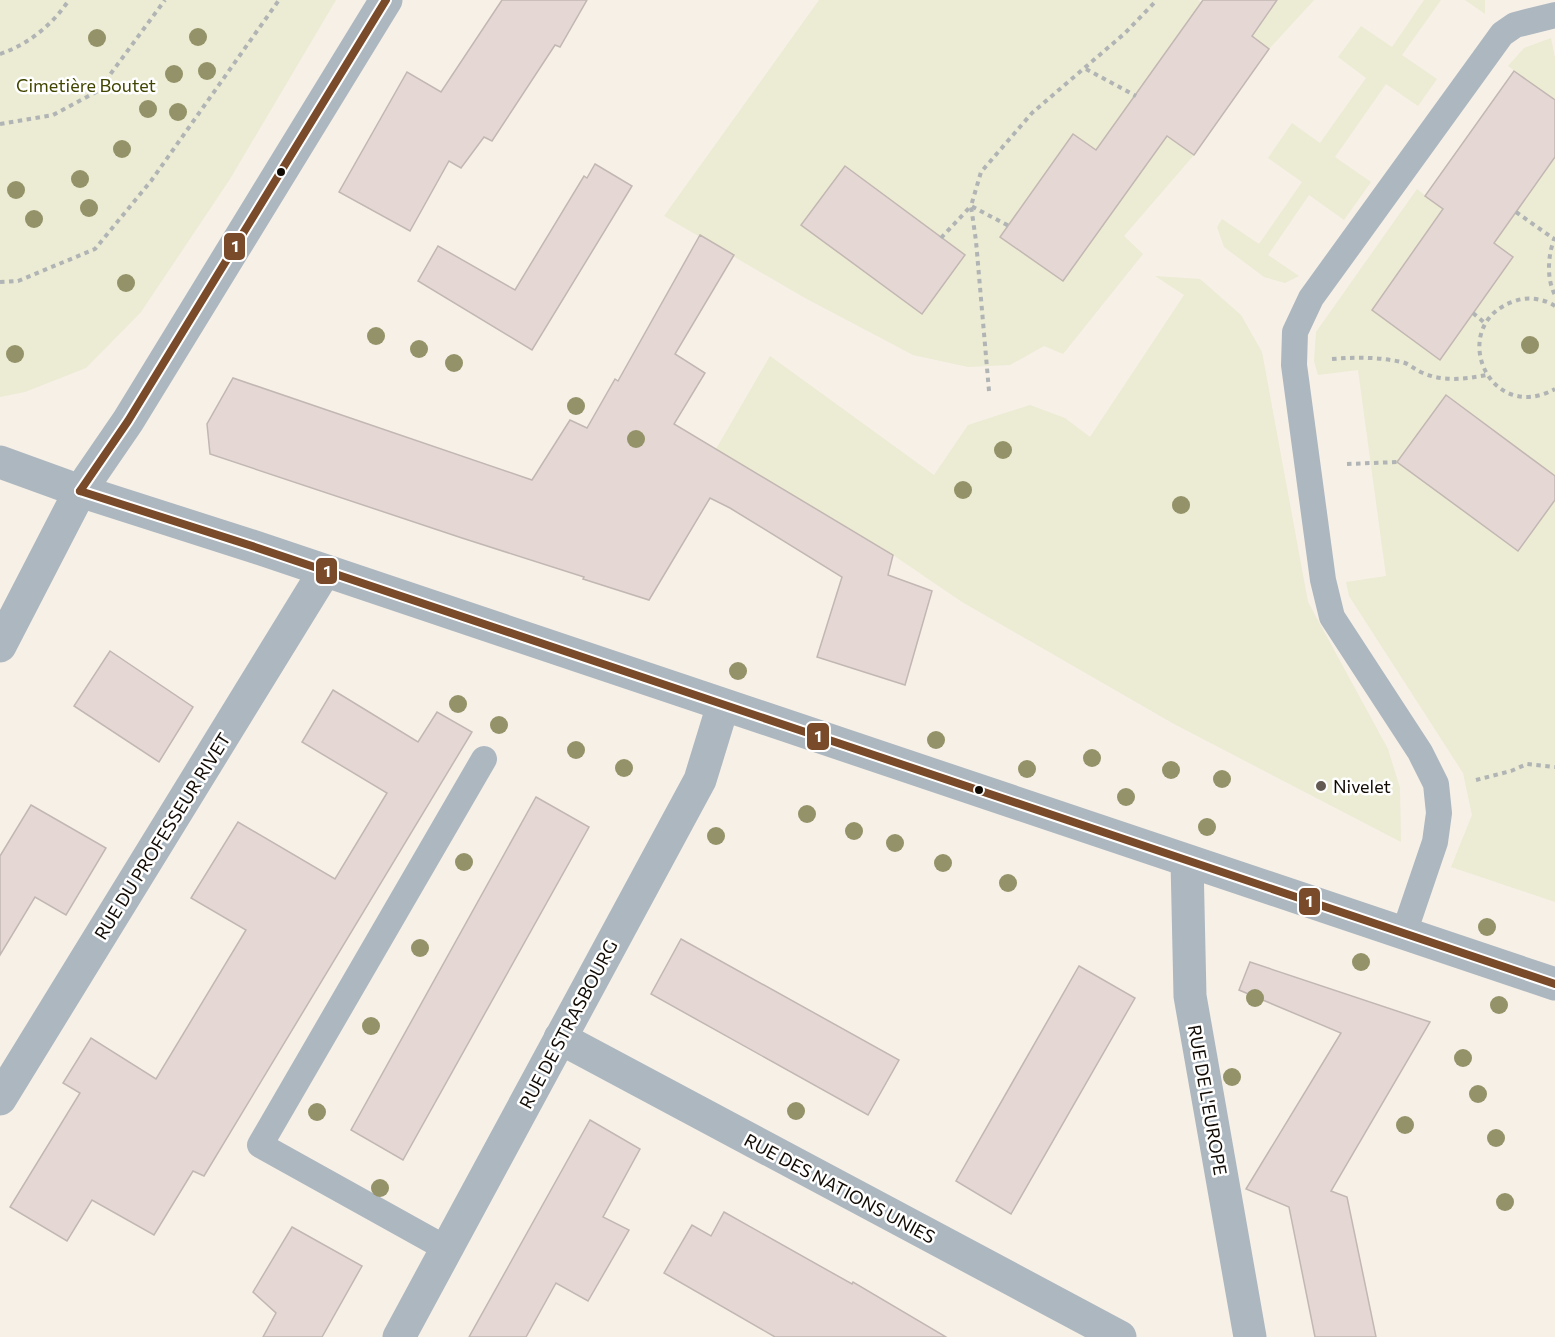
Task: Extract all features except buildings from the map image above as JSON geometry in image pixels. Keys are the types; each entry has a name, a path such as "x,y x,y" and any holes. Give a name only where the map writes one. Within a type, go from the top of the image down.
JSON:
{"street":[{"path":"0,646 80,491 128,421 386,0"},
{"path":"0,462 80,491 1555,984"},
{"name":"RUE DU PROFESSEUR RIVET","path":"0,1100 324,572"},
{"name":"RUE DE STRASBOURG","path":"399,1337 700,780 723,705"},
{"name":"RUE DE L'EUROPE","path":"1187,861 1190,996 1250,1337"},
{"name":"RUE DES NATIONS UNIES","path":"560,1038 1120,1337"}],"lane":[{"path":"1404,933 1435,842 1439,813 1436,783 1420,752 1332,617 1323,580 1294,365 1295,332 1311,298 1502,34 1515,25 1555,15"},
{"path":"447,1249 260,1145 484,759"}],"path":[{"path":"0,54 28,42 59,15 69,0"},
{"path":"0,124 53,115 99,91 165,0"},
{"path":"0,282 18,281 95,249 151,181 279,0"},
{"path":"989,391 971,206 981,172 1032,113 1086,69 1157,0"},
{"path":"1086,69 1136,96"},
{"path":"971,206 1009,226"},
{"path":"941,238 971,206"},
{"path":"1516,212 1554,238 1549,264 1552,290 1555,295"},
{"path":"1555,306 1535,299 1519,299 1504,305 1491,315 1482,329 1479,345 1480,361 1487,375 1498,387 1512,395 1528,398 1545,395 1555,389"},
{"path":"1473,313 1486,324"},
{"path":"1296,380 1326,360 1363,356 1405,362 1420,372 1438,379 1462,380 1487,375"},
{"path":"1308,465 1397,462"},
{"path":"1483,779 1527,764 1555,767"}],"green space":[{"name":"Cimetière Boutet","path":"0,0 336,0 230,179 141,312 86,368 25,392 0,397"},
{"path":"819,0 1198,0 1201,2 1127,108 1194,155 1124,236 1143,254 1063,354 1044,346 1010,365 968,367 913,355 805,298 664,216"},
{"path":"1277,0 1314,0 1269,49 1252,36"},
{"path":"1424,0 1441,0 1402,55 1437,79 1418,106 1386,84 1335,157 1371,182 1344,220 1309,195 1268,255 1299,276 1285,283 1264,277 1224,247 1217,227 1222,219 1259,244 1302,182 1268,158 1292,123 1320,143 1366,78 1338,57 1361,26 1392,47"},
{"path":"1465,0 1485,0 1485,14"},
{"path":"1551,38 1555,58 1555,100 1508,66 1524,48"},
{"path":"1555,157 1555,476 1447,395 1397,462 1517,551 1555,500 1555,902 1451,867 1472,815 1463,773 1349,596 1346,582 1386,576 1358,370 1318,375 1314,361 1316,332 1417,189 1443,209 1372,310 1441,359 1513,257 1494,243"},
{"path":"1155,276 1200,279 1241,315 1262,352 1308,602 1388,749 1400,788 1401,842 1174,724 962,602 893,555 716,449 770,356 934,475 968,425 1030,405 1065,418 1090,437 1184,295"}],"transit line":[{"name":"1","path":"80,491 128,421 386,0"},
{"name":"1","path":"80,491 255,547 1555,984"}],"place":[{"name":"Nivelet","path":"1321,786"}]}
